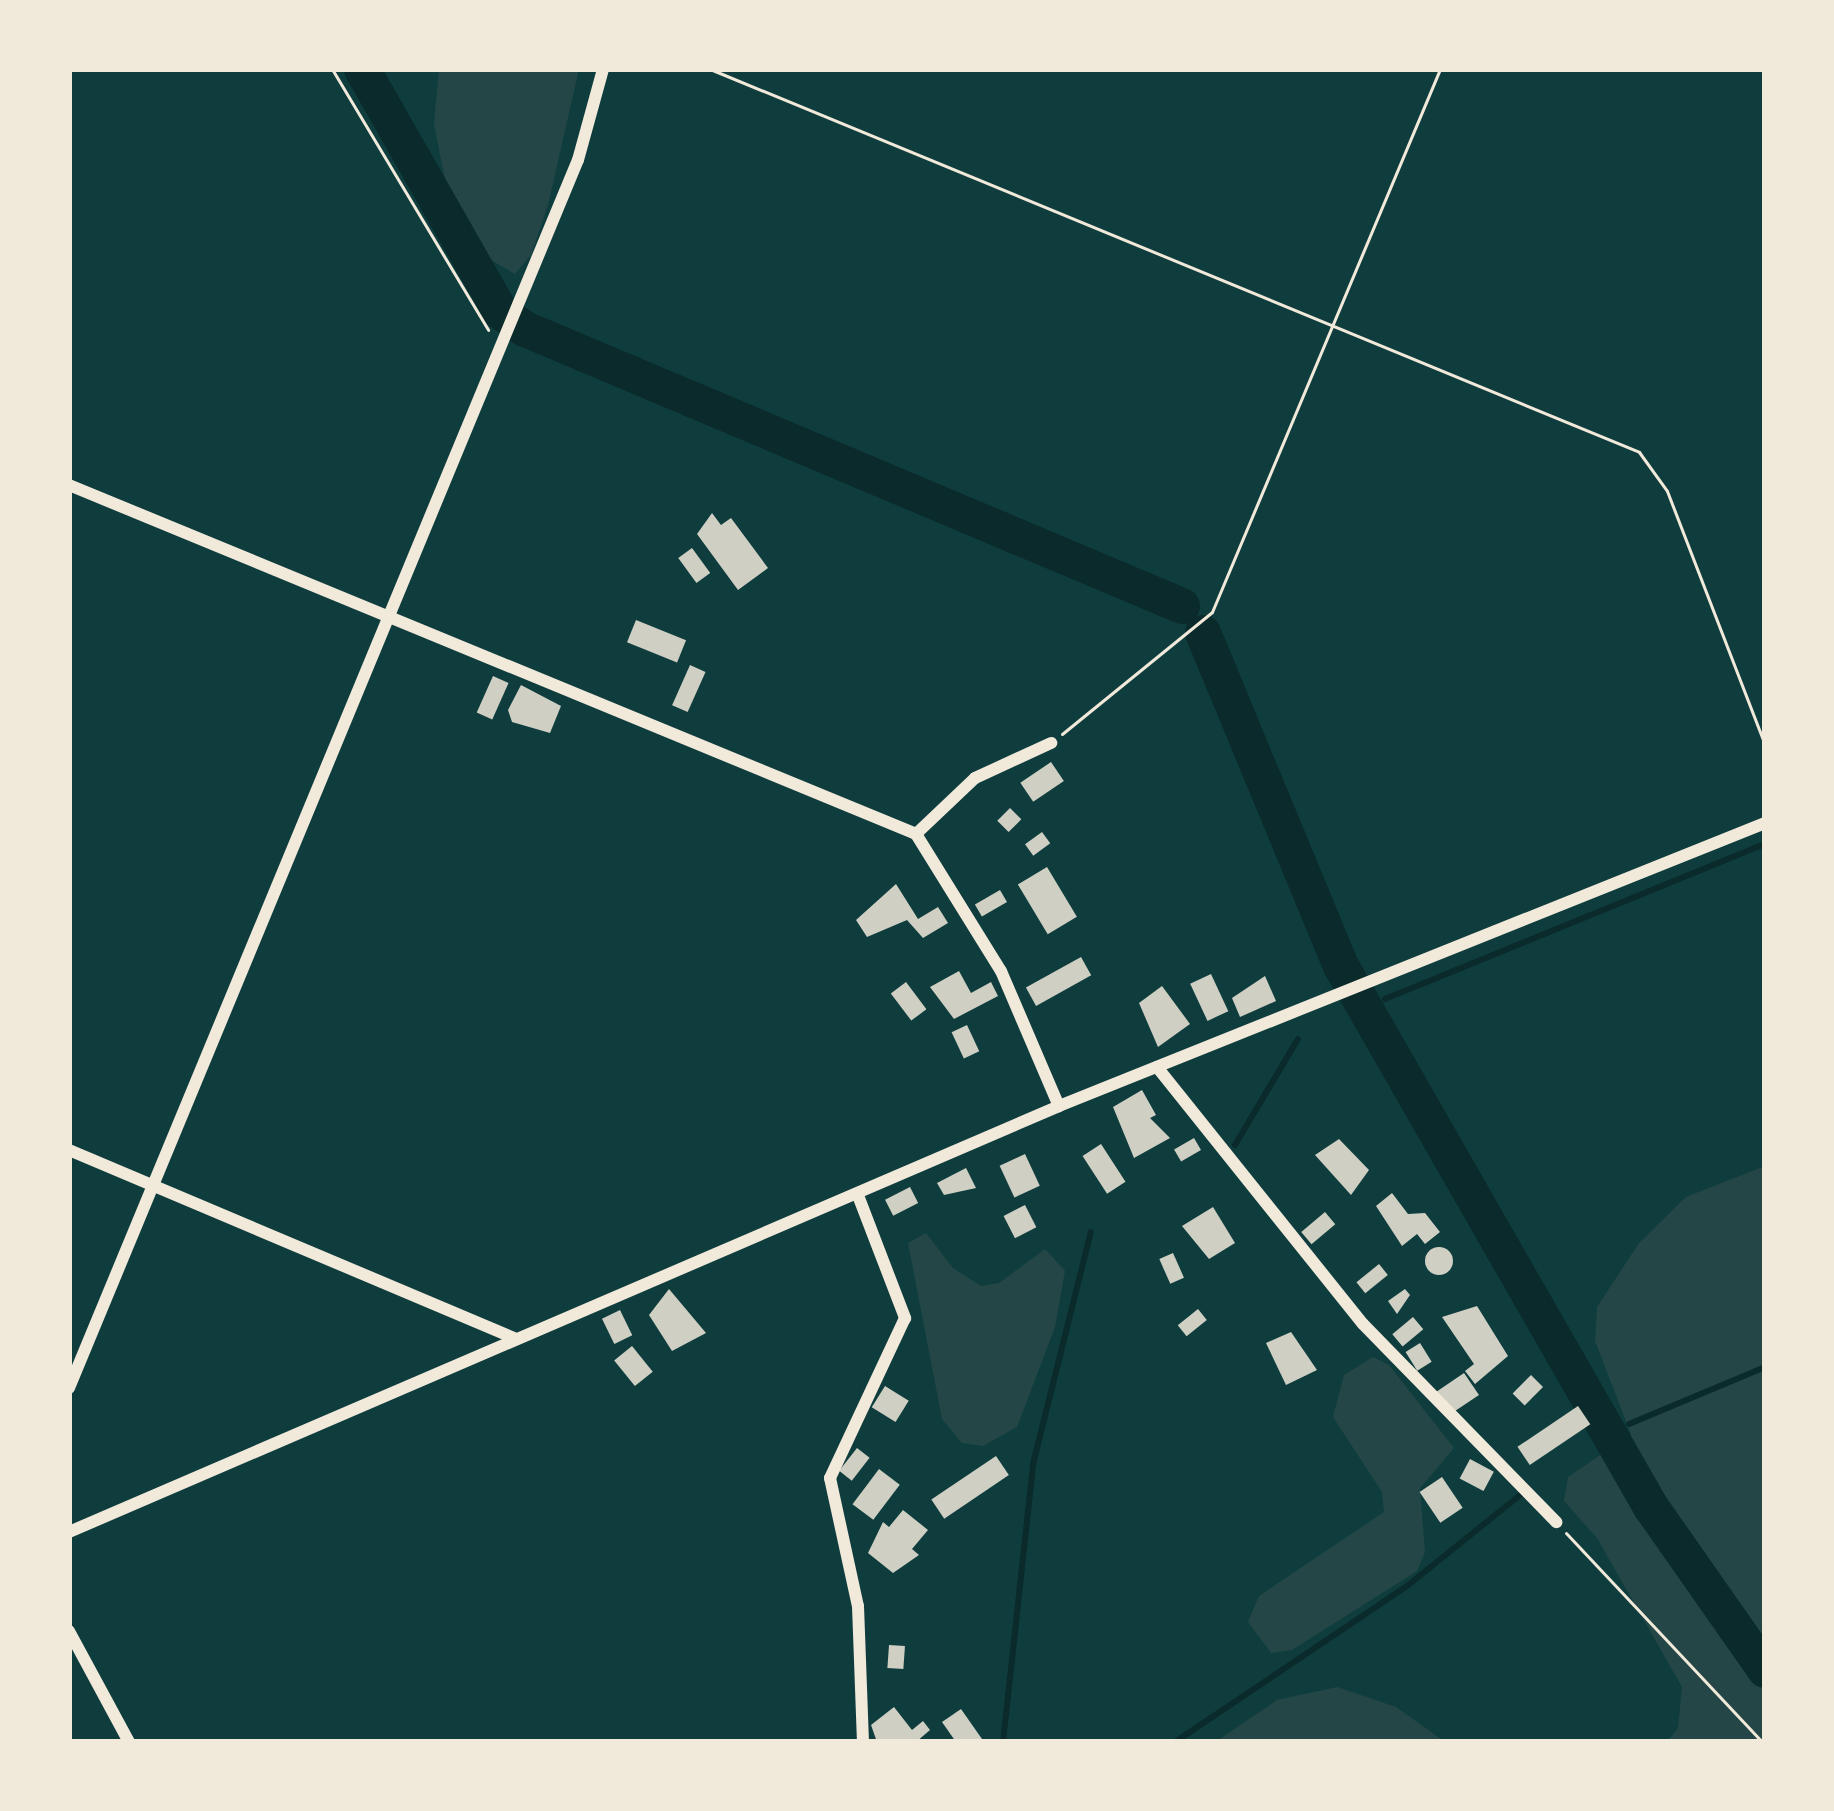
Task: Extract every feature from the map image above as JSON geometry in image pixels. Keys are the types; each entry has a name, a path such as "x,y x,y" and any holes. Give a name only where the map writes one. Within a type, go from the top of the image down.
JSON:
{"street":[{"path":"69,1388 578,160 603,69"},
{"path":"69,485 387,620 585,692 634,720 916,835 1000,971 1059,1106"},
{"path":"916,835 975,778 1051,743"},
{"path":"69,1532 516,1339 859,1198 1059,1106 1765,823"},
{"path":"1156,1067 1363,1324 1556,1522"},
{"path":"69,1150 516,1339"},
{"path":"859,1198 905,1318 830,1478 859,1606 862,1742"},
{"path":"69,1631 130,1742"}],"path":[{"path":"332,69 500,351"},
{"path":"710,69 1639,452 1655,466 1765,745"},
{"path":"1051,743 1213,612 1440,69"},
{"path":"1556,1522 1762,1742"}],"shaded area":[{"path":"439,69 579,69 548,205 531,255 515,274 489,259 449,200 434,124"},
{"path":"1765,1166 1765,1742 1667,1742 1678,1728 1682,1687 1597,1538 1564,1501 1568,1477 1631,1434 1595,1341 1597,1307 1639,1243 1686,1197"},
{"path":"926,1233 953,1268 981,1286 999,1283 1045,1249 1065,1271 1055,1327 1017,1427 983,1446 962,1443 942,1419 908,1243"},
{"path":"1373,1357 1389,1365 1454,1448 1420,1488 1425,1552 1417,1571 1292,1650 1271,1653 1248,1622 1259,1596 1384,1512 1382,1492 1333,1417 1344,1375"},
{"path":"1337,1687 1396,1707 1445,1742 1215,1742 1277,1700"}],"building":[{"path":"712,513 721,525 731,518 768,568 738,590 697,534"},
{"path":"692,548 710,573 696,583 678,558"},
{"path":"636,620 686,640 677,662 627,642"},
{"path":"690,665 706,672 688,712 672,705"},
{"path":"493,676 509,683 492,719 477,713"},
{"path":"521,685 561,706 550,733 512,722 508,710"},
{"path":"1051,762 1064,781 1033,802 1020,783"},
{"path":"1010,808 1021,819 1009,832 997,821"},
{"path":"1042,832 1050,843 1033,856 1025,844"},
{"path":"1047,867 1077,917 1048,934 1018,885"},
{"path":"896,884 918,919 938,907 948,923 923,938 907,920 867,937 856,920"},
{"path":"1000,890 1007,902 982,917 975,905"},
{"path":"1081,957 1091,975 1036,1006 1026,988"},
{"path":"959,971 971,993 991,982 998,996 954,1019 930,987"},
{"path":"1211,974 1228,1011 1207,1021 1190,984"},
{"path":"1265,976 1276,1001 1240,1017 1232,998"},
{"path":"906,982 926,1009 911,1021 891,993"},
{"path":"1162,986 1190,1024 1158,1047 1139,1003"},
{"path":"967,1025 979,1051 964,1058 952,1032"},
{"path":"1142,1090 1156,1115 1150,1118 1170,1138 1134,1158 1113,1107"},
{"path":"1194,1138 1201,1150 1181,1162 1174,1150"},
{"path":"1339,1139 1369,1170 1351,1195 1315,1155"},
{"path":"1101,1144 1126,1182 1107,1194 1083,1156"},
{"path":"1025,1154 1040,1186 1014,1198 1000,1166"},
{"path":"966,1168 976,1188 944,1195 937,1183"},
{"path":"910,1187 918,1203 893,1216 885,1200"},
{"path":"1392,1193 1408,1214 1425,1213 1440,1232 1425,1244 1417,1234 1402,1246 1376,1206"},
{"path":"1025,1205 1036,1227 1015,1238 1004,1216"},
{"path":"1213,1207 1235,1243 1209,1259 1182,1226"},
{"path":"1325,1212 1335,1224 1312,1244 1301,1232"},
{"path":"1439,1247 1449,1251 1453,1261 1449,1271 1439,1275 1429,1271 1425,1261 1429,1251"},
{"path":"1173,1253 1184,1278 1170,1284 1159,1259"},
{"path":"1379,1264 1388,1275 1365,1293 1356,1282"},
{"path":"669,1289 706,1333 672,1351 649,1315"},
{"path":"1405,1289 1410,1295 1397,1314 1388,1301"},
{"path":"1477,1306 1508,1356 1475,1384 1465,1371 1474,1364 1442,1317"},
{"path":"1198,1309 1207,1320 1187,1336 1178,1325"},
{"path":"620,1310 632,1335 614,1344 602,1319"},
{"path":"1413,1317 1423,1329 1403,1347 1392,1334"},
{"path":"1291,1332 1317,1370 1286,1385 1266,1343"},
{"path":"1420,1343 1432,1362 1417,1371 1406,1352"},
{"path":"632,1346 653,1372 635,1386 614,1360"},
{"path":"1464,1373 1479,1395 1455,1411 1436,1392"},
{"path":"1531,1375 1543,1387 1525,1405 1513,1393"},
{"path":"885,1386 909,1401 895,1422 872,1407"},
{"path":"1578,1406 1590,1424 1530,1465 1517,1447"},
{"path":"857,1448 870,1458 852,1481 839,1471"},
{"path":"996,1456 1009,1475 944,1519 931,1500"},
{"path":"1470,1459 1494,1472 1484,1491 1460,1478"},
{"path":"879,1469 900,1485 873,1520 853,1504"},
{"path":"1442,1477 1463,1508 1440,1523 1420,1492"},
{"path":"903,1510 928,1530 912,1549 919,1555 893,1573 868,1553 883,1522 889,1527"},
{"path":"889,1645 905,1646 903,1669 887,1668"},
{"path":"894,1707 912,1730 923,1721 930,1730 916,1742 877,1742 871,1725"},
{"path":"961,1709 982,1739 978,1742 956,1742 942,1722"}],"waterway":[{"path":"362,69 500,311 525,329 1182,606"},
{"path":"1203,633 1341,966 1651,1507 1765,1670"},
{"path":"1385,999 1765,844"},
{"path":"1235,1145 1298,1039"},
{"path":"1003,1742 1033,1464 1091,1232"},
{"path":"1629,1424 1765,1367"},
{"path":"1175,1742 1407,1586 1519,1496"}]}
